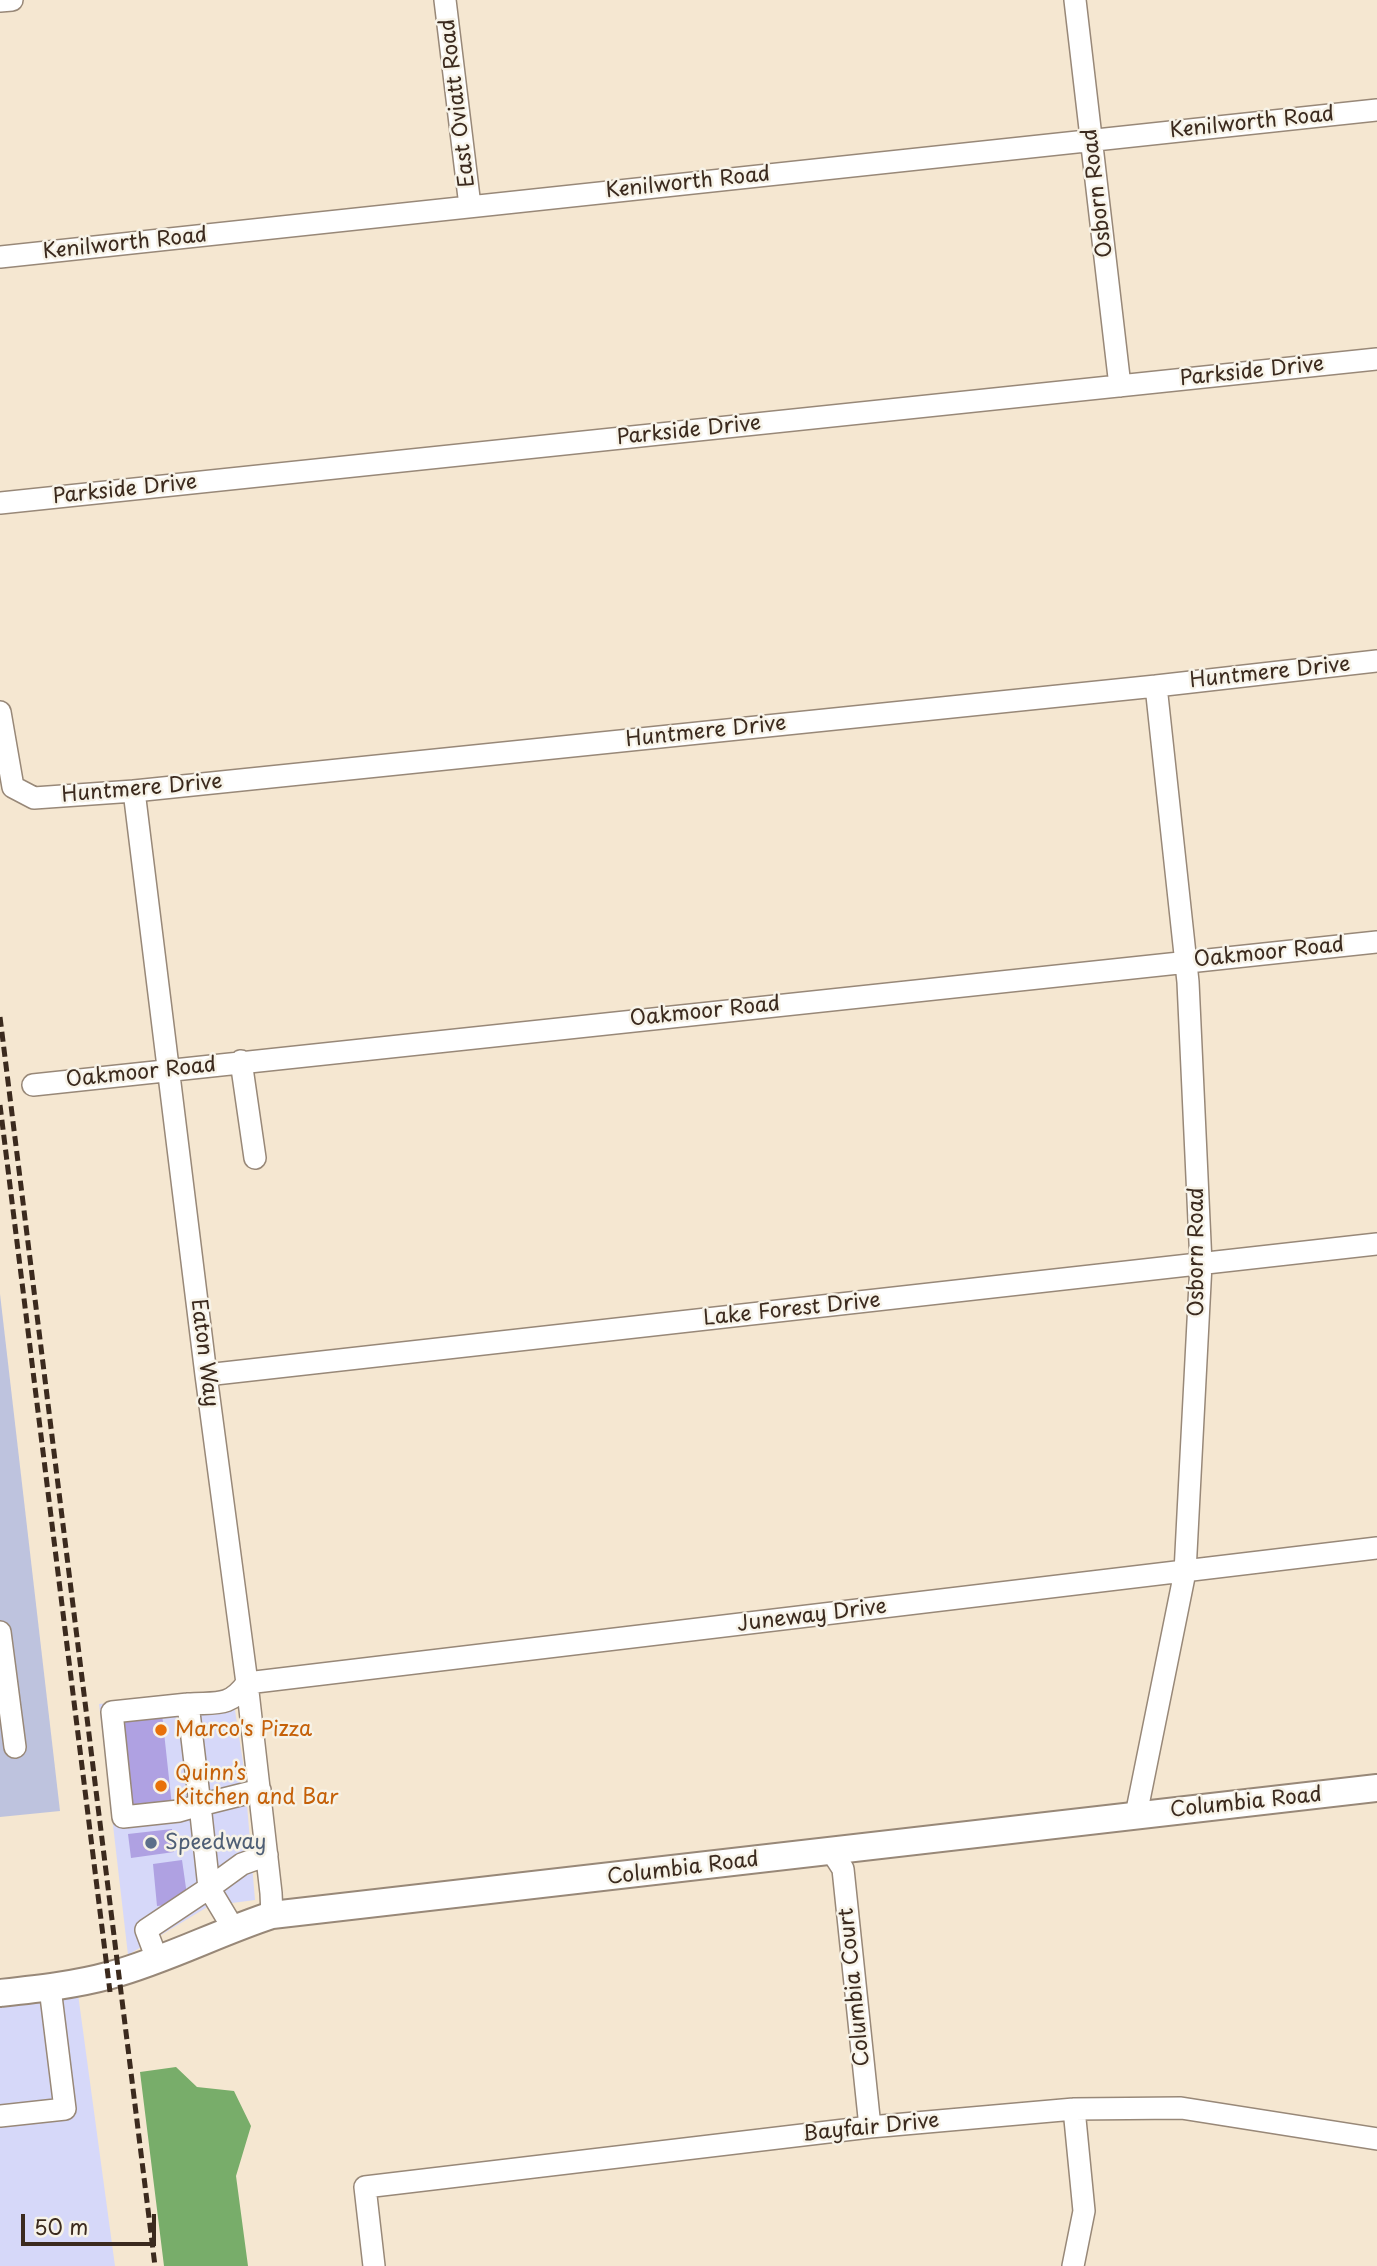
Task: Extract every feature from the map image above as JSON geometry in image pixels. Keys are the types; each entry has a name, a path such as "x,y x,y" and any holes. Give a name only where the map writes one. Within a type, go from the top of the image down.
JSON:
{"main road":[{"name":"Columbia Road","path":"0,1993 108,1976 233,1928 272,1916 1377,1788"}],"street":[{"path":"0,1 12,0"},
{"name":"East Oviatt Road","path":"445,0 470,206"},
{"name":"Osborn Road","path":"1075,0 1120,386"},
{"name":"Kenilworth Road","path":"0,257 1377,110"},
{"name":"Parkside Drive","path":"0,503 1377,359"},
{"name":"Huntmere Drive","path":"0,712 13,788 34,798 134,791 1377,661"},
{"name":"Osborn Road","path":"1136,1815 1185,1572 1201,1264 1186,962 1156,686"},
{"name":"Eaton Way","path":"134,791 247,1683 272,1916"},
{"name":"Oakmoor Road","path":"33,1085 1377,942"},
{"path":"241,1062 255,1158"},
{"name":"Lake Forest Drive","path":"206,1375 1377,1244"},
{"name":"Juneway Drive","path":"247,1683 1377,1548"},
{"path":"0,1632 15,1747"},
{"path":"247,1683 237,1696 228,1702 111,1712 123,1817 179,1811 260,1790"},
{"path":"188,1704 209,1888 233,1928"},
{"name":"Columbia Court","path":"832,1852 843,1869 870,2127"},
{"path":"158,1959 146,1930 242,1864 267,1855"},
{"path":"0,2116 65,2109 50,1987"},
{"name":"Bayfair Drive","path":"374,2266 365,2187 870,2127 1074,2109 1181,2108 1377,2139"},
{"path":"1073,2266 1084,2211 1074,2109"}],"shaded area":[{"path":"0,1294 60,1811 0,1817"},
{"path":"222,1692 235,1710 244,1769 255,1900 209,1906 128,1955 99,1704"},
{"path":"78,1994 115,2266 0,2266 0,2005"}],"green space":[{"path":"176,2067 197,2087 234,2091 251,2126 236,2176 248,2266 164,2266 140,2072"}],"building":[{"path":"162,1714 172,1806 128,1811 118,1718"},
{"name":"Speedway","path":"172,1829 174,1852 131,1858 128,1834"},
{"path":"182,1860 187,1895 176,1904 157,1906 153,1864"}],"railway":[{"path":"0,1017 155,2266"},
{"path":"0,1105 110,1992"}],"place":[{"name":"Marco's Pizza","path":"161,1730"},
{"name":"Quinn’s Kitchen and Bar","path":"161,1786"},
{"name":"Speedway","path":"151,1843"}]}
